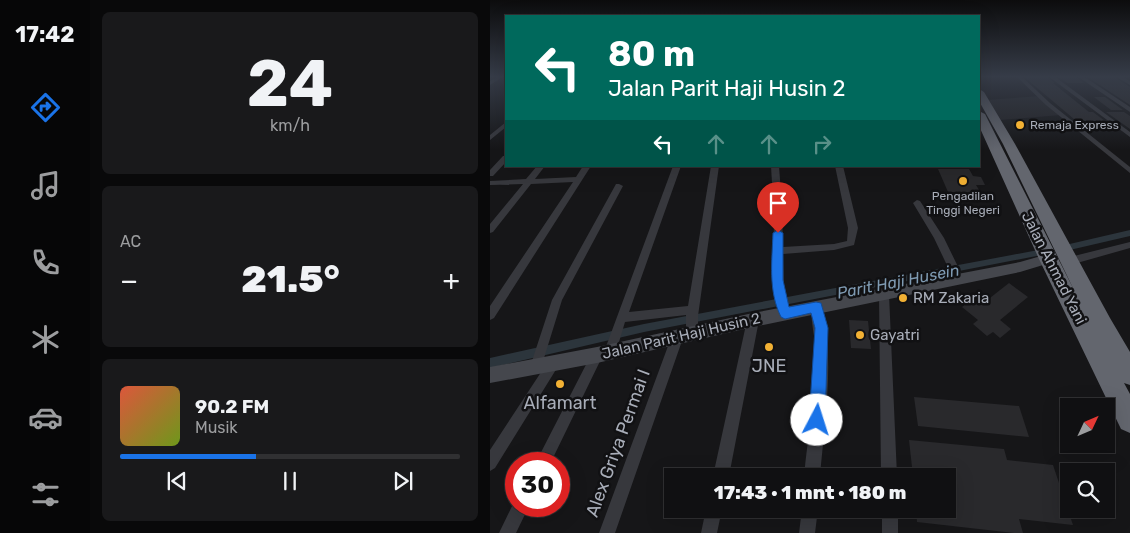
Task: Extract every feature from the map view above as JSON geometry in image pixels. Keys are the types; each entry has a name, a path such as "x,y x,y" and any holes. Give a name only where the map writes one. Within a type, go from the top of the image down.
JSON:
{"highway":[{"name":"Jalan Ahmad Yani","path":"981,101 986,118 1055,256 1130,420"},
{"name":"Jalan Ahmad Yani","path":"1055,256 1102,325 1130,374"}],"street":[{"path":"1045,101 1130,171"},
{"path":"1084,101 1130,135"},
{"path":"1117,101 1130,110"},
{"path":"490,138 505,125"},
{"path":"490,174 505,159"},
{"path":"490,230 540,167"},
{"path":"490,315 586,167"},
{"path":"549,452 609,346 676,167"},
{"name":"Alex Griya Permai I","path":"607,533 689,325 715,167"},
{"path":"775,167 778,250 777,280 783,305"},
{"path":"778,250 834,247 851,243 853,228 839,167"},
{"path":"490,183 580,179"},
{"path":"490,463 542,363 544,342 557,300 619,186"},
{"path":"917,203 939,238 957,274"},
{"path":"1055,256 1130,245"},
{"name":"Jalan Parit Haji Husin 2","path":"490,376 689,325 753,320 783,305 816,307 884,294 957,274 1020,267 1055,256"},
{"path":"884,294 889,468"},
{"path":"813,468 822,353 822,328 816,307"},
{"path":"621,318 689,325"},
{"path":"723,468 753,320"},
{"path":"508,533 516,517"},
{"path":"709,533 712,518"},
{"path":"808,533 809,518"},
{"path":"890,518 890,533"}],"shaded area":[{"path":"987,101 1045,101 1061,115 1000,120"}],"building":[{"path":"1052,101 1075,101 1117,130 1087,130"},
{"path":"1099,101 1110,101 1123,110 1111,110"},
{"path":"1106,112 1124,112 1130,116 1130,129"},
{"name":"Pengadilan Tinggi Negeri","path":"938,169 969,169 973,176 981,177 985,185 976,185 981,193 948,192"},
{"path":"1009,283 1028,297 1000,320 1011,329 1000,338 993,332 987,336 973,324 978,320 962,307 973,299 981,305"},
{"name":"Gayatri","path":"849,320 868,321 871,349 851,348"},
{"path":"914,397 1019,406 1029,437 918,426"},
{"path":"909,440 1004,449 1007,460 1053,465 1060,486 1060,518 1071,518 1073,525 1019,519 1023,533 1014,533 917,522 917,518 956,518 956,468 912,468"}],"waterway":[{"name":"Parit Haji Husein","path":"1061,249 1130,233"},
{"name":"Parit Haji Husein","path":"490,363 644,328 1049,251"}],"place":[{"name":"Remaja Express","path":"1020,125"},
{"name":"Pengadilan Tinggi Negeri","path":"963,181"},
{"name":"RM Zakaria","path":"903,298"},
{"name":"Gayatri","path":"860,335"},
{"name":"JNE","path":"769,347"},
{"name":"Alfamart","path":"560,384"}],"route":[{"path":"778,233 777,280 785,314 816,307 822,328 817,420"}]}
